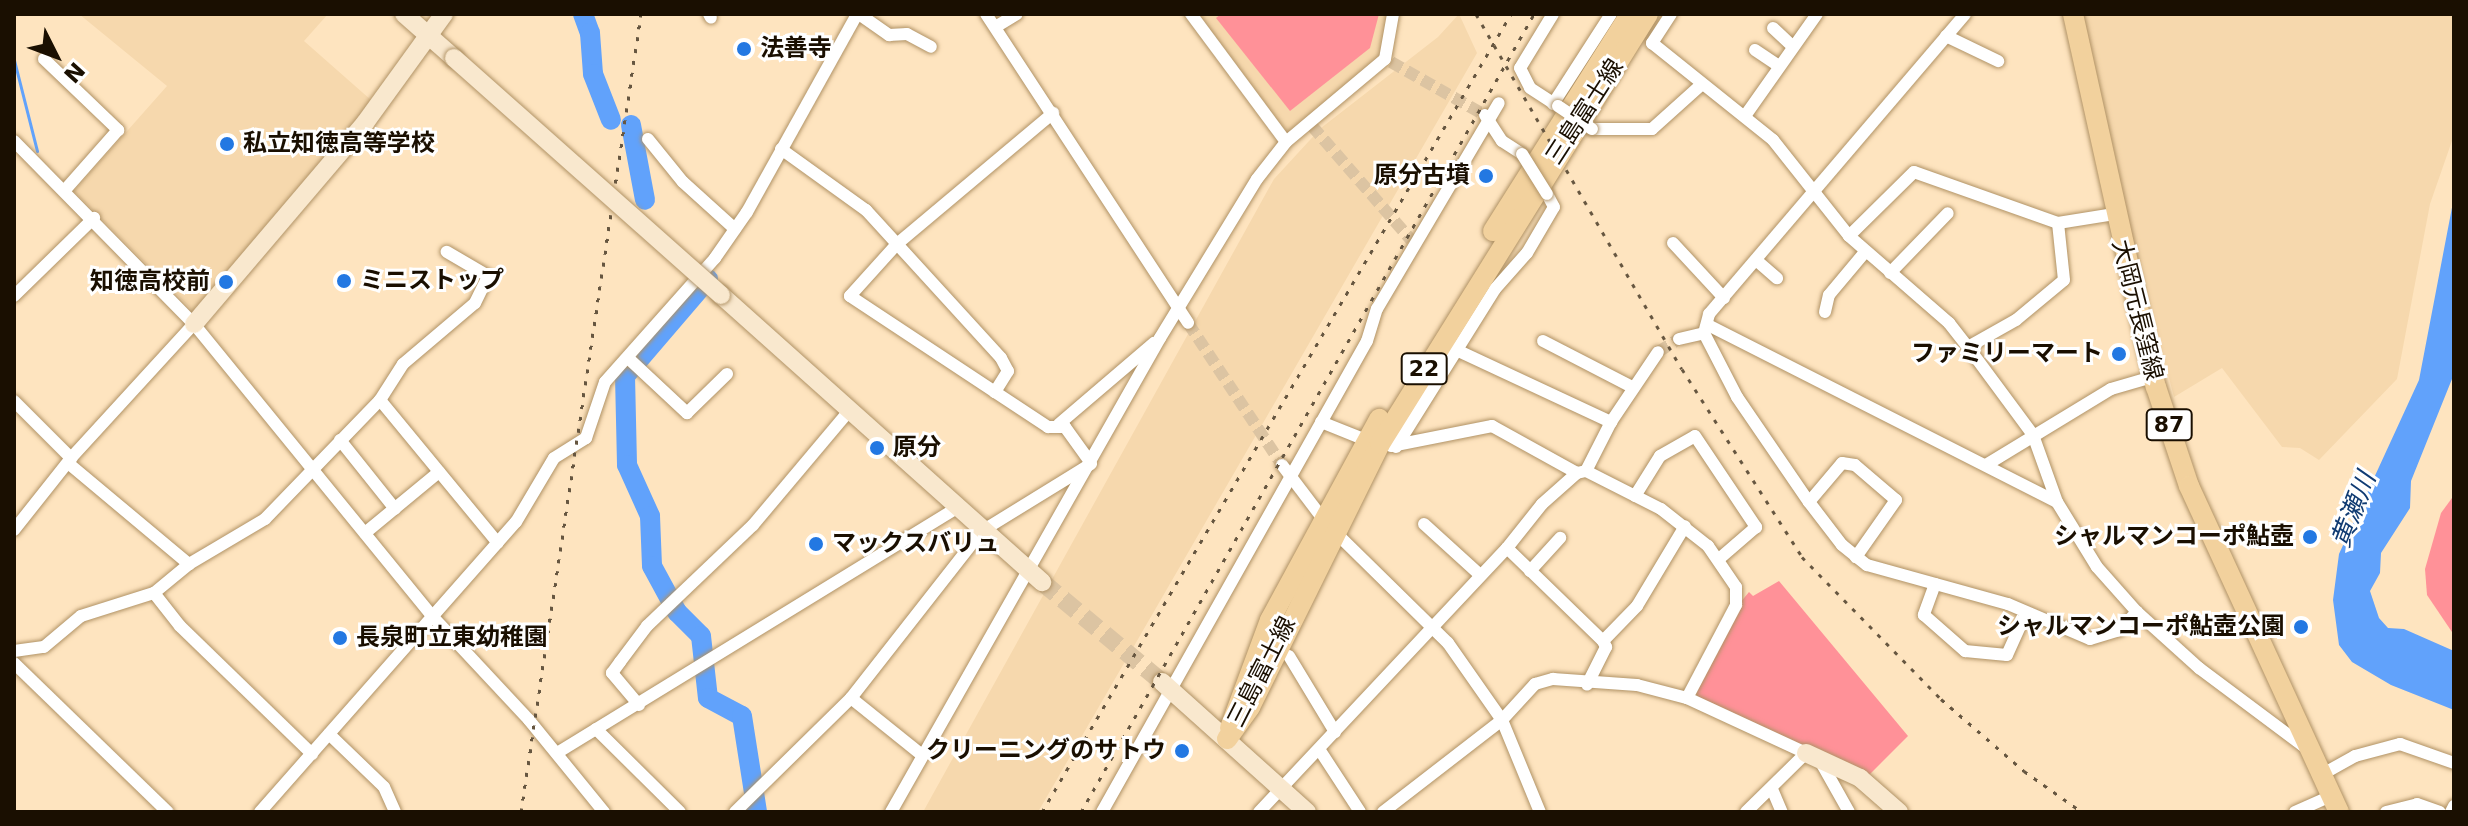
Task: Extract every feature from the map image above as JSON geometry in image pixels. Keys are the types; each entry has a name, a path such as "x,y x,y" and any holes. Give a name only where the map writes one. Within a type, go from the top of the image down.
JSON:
{"main road":[{"name":"三島富士線","path":"1381,444 1630,14"},
{"name":"三島富士線","path":"1227,739 1237,697 1270,620 1328,525 1448,346 1648,14"},
{"name":"大岡元長窪線","path":"2073,14 2114,214 2152,377 2189,486 2335,804"}],"street":[{"path":"404,14 1036,576"},
{"path":"14,530 69,460 194,324 355,135 444,14"},
{"path":"260,812 498,543 529,505 554,458 586,438 597,396 735,229 858,14 889,35 907,34 931,47"},
{"path":"986,14 997,26 1188,323"},
{"path":"997,26 1017,14"},
{"path":"1191,14 1286,142"},
{"path":"891,812 922,755 1036,576 1091,464 1160,338 1257,179 1286,142 1388,61 1393,14"},
{"path":"1553,14 1520,68 1530,88 1592,129 1652,129 1702,84"},
{"path":"1556,105 1611,14"},
{"path":"1671,14 1652,43 1773,140 1849,236 1949,323 2033,435 2057,502 2097,567 2137,612 2234,698 2309,750"},
{"path":"1745,116 1791,45 1817,14"},
{"path":"1965,14 1709,314 1706,329 1737,397 1809,502 1856,557 2026,613 2090,639 2120,630 2137,612"},
{"path":"1773,28 1791,45"},
{"path":"1946,36 1998,61"},
{"path":"1755,50 1777,65"},
{"path":"44,59 118,130 65,190"},
{"path":"1102,812 1286,470 1321,422 1413,243 1487,116 1499,103"},
{"path":"1053,113 897,244 850,296 1042,424 1059,424 1160,338"},
{"path":"1487,116 1502,141 1522,154 1554,207 1448,346 1611,422"},
{"path":"648,139 683,182 735,229"},
{"path":"14,141 94,218 194,324 433,617 557,753 604,812"},
{"path":"781,149 866,210 1008,367 995,392"},
{"path":"1849,236 1914,172 2058,223 2114,214"},
{"path":"1890,273 1948,213"},
{"path":"14,296 94,218"},
{"path":"1968,347 2016,320 2064,280 2058,223"},
{"path":"1673,243 1724,298"},
{"path":"14,651 44,647 81,616 154,593 189,564 265,519 380,400 403,364 475,303 488,276 447,252"},
{"path":"1825,312 1829,295 1865,252"},
{"path":"1756,260 1777,278"},
{"path":"1679,339 1706,329 2057,502"},
{"path":"1543,341 1632,387"},
{"path":"1259,812 1479,574 1507,548 1542,504 1582,472 1632,387 1658,352"},
{"path":"628,358 687,413 727,374"},
{"path":"1986,465 2111,389 2152,377"},
{"path":"380,400 498,543"},
{"path":"14,401 69,460 189,564"},
{"path":"639,705 612,673 647,626 753,525 849,411"},
{"path":"1321,422 1381,444 1492,426 1635,496 1685,526 1719,559 1736,587 1736,605 1687,698"},
{"path":"1059,424 1091,464"},
{"path":"1635,496 1660,456 1695,436 1756,527 1719,559"},
{"path":"340,440 395,509"},
{"path":"1809,502 1842,463 1855,465 1896,500 1856,557"},
{"path":"735,812 851,698 982,531 1091,464"},
{"path":"1286,470 1328,525 1434,625 1502,720 1540,812"},
{"path":"365,533 439,472"},
{"path":"557,753 957,508"},
{"path":"1424,524 1479,574"},
{"path":"1603,641 1637,606 1685,526"},
{"path":"1530,571 1560,538"},
{"path":"1507,548 1603,641 1606,647 1587,685"},
{"path":"1935,584 1924,615 1965,651 2007,655 2026,613"},
{"path":"154,593 180,626 312,754"},
{"path":"1289,656 1335,732"},
{"path":"14,663 168,812"},
{"path":"1383,812 1502,720 1535,684 1553,679 1587,685 1637,685 1687,698 1860,778 1899,812"},
{"path":"1167,687 1307,812"},
{"path":"851,698 922,755"},
{"path":"596,729 680,812"},
{"path":"329,734 384,787 395,812"},
{"path":"2321,775 2355,756 2400,744 2454,763"},
{"path":"1319,749 1360,812"},
{"path":"1746,812 1812,755"},
{"path":"1812,755 1849,812"},
{"path":"1772,789 1782,812"},
{"path":"2295,812 2335,804"},
{"path":"2386,812 2417,804 2440,812"},
{"path":"2451,812 2454,806"}],"shaded area":[{"name":"私立知徳高等学校","path":"79,14 328,14 304,41 371,100 305,188 195,313 74,191 167,86"},
{"path":"1197,14 1389,14 1380,57 1289,136"},
{"path":"1221,14 1379,14 1370,48 1290,111 1216,18"},
{"path":"1459,14 1477,53 1038,812 923,812 1274,179 1321,128 1438,37"},
{"path":"2082,14 2454,14 2454,135 2430,204 2397,379 2319,460 2300,448 2282,447 2222,368 2174,397 2114,167"},
{"path":"2452,498 2454,635 2427,595 2425,569 2441,513"},
{"path":"1779,581 1908,736 1868,776 1695,697 1730,615 1749,592 1753,596"}],"water":[{"path":"2454,197 2454,374 2411,481 2410,508 2381,553 2380,573 2370,591 2379,618 2388,628 2404,629 2454,651 2454,710 2391,685 2352,662 2339,645 2333,600 2339,554 2419,380"}],"waterway":[{"path":"583,14 590,33 593,74 611,120"},
{"path":"14,60 37,151"},
{"path":"631,125 645,200"},
{"path":"708,279 625,376 627,465 650,516 652,566 677,612 701,636 708,698 742,716 757,812"}],"tunnel":[{"path":"1391,62 1483,114"},
{"path":"1312,126 1411,240"},
{"path":"1188,323 1282,465"},
{"path":"1658,352 1679,339"},
{"path":"1042,582 1162,682"}],"railway":[{"path":"521,812 641,14"},
{"path":"1476,14 1682,369 1802,557 1941,699 2024,771 2082,812"},
{"path":"1042,812 1511,14"},
{"path":"1081,812 1534,14"}],"place":[{"name":"法善寺","path":"744,49"},
{"name":"私立知徳高等学校","path":"227,144"},
{"name":"原分古墳","path":"1486,176"},
{"name":"ミニストップ","path":"344,281"},
{"name":"知徳高校前","path":"226,282"},
{"name":"ファミリーマート","path":"2119,354"},
{"name":"原分","path":"877,448"},
{"name":"シャルマンコーポ鮎壺","path":"2310,537"},
{"name":"マックスバリュ","path":"816,544"},
{"name":"シャルマンコーポ鮎壺公園","path":"2301,627"},
{"name":"長泉町立東幼稚園","path":"340,638"},
{"name":"クリーニングのサトウ","path":"1182,751"}],"water label":[{"name":"黄瀬川","path":"2354,510"}]}
